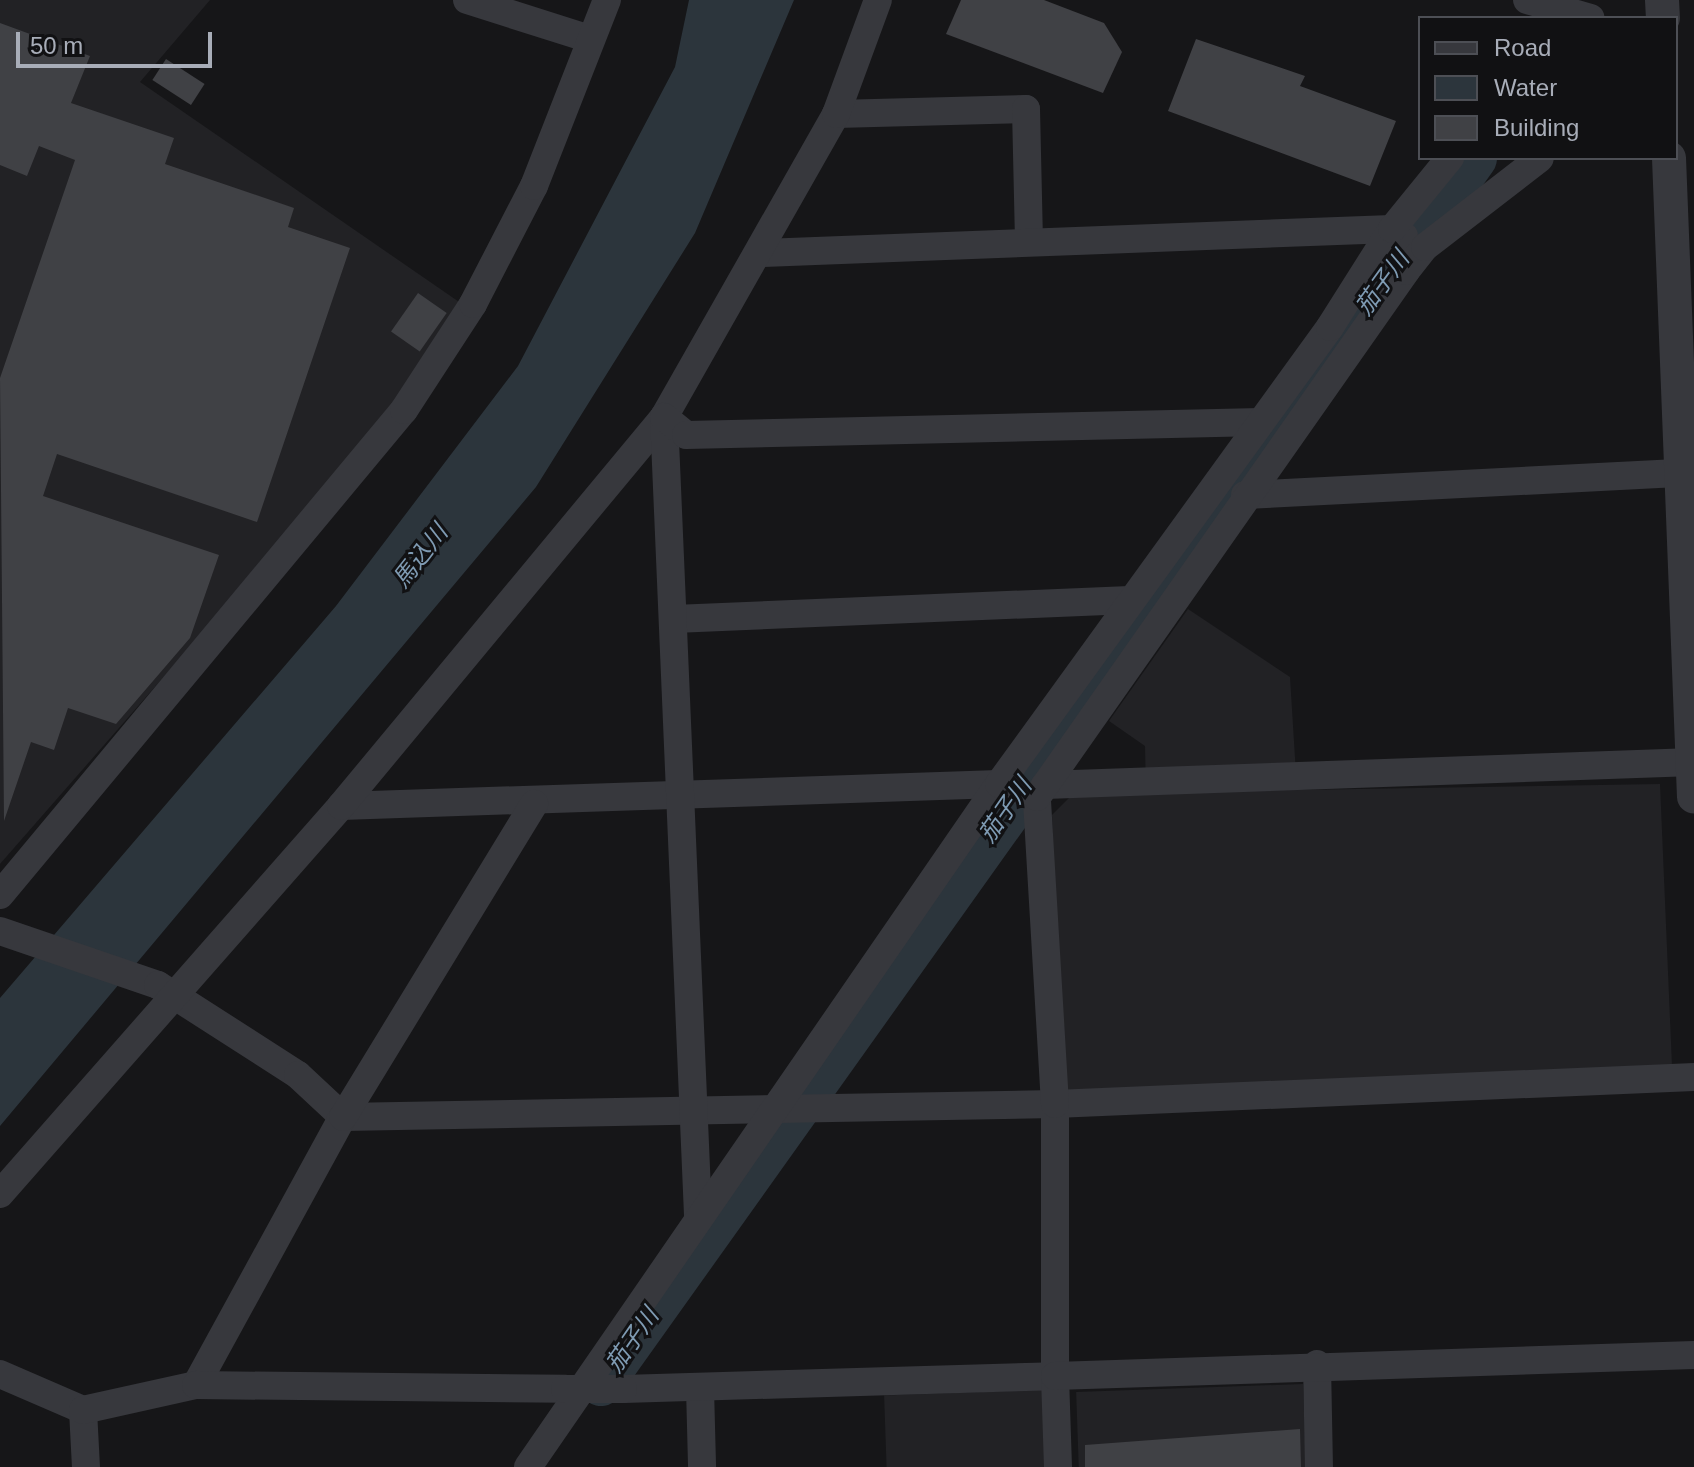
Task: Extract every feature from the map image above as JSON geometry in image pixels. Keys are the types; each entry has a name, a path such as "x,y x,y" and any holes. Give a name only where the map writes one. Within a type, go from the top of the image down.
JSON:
{"street":[{"path":"467,0 590,39"},
{"path":"0,895 404,410 473,304 534,186 607,0"},
{"path":"0,1194 165,989 341,806 664,417 763,253 836,114 878,0"},
{"path":"1527,0 1575,16"},
{"path":"836,114 1026,109 1029,240"},
{"path":"528,1467 698,1215 999,784 1261,422 1392,229 1448,160"},
{"path":"1058,1467 1055,1104 1037,794 1245,495 1425,247 1537,160"},
{"path":"1669,160 1694,797"},
{"path":"763,253 1029,240 1392,229 1425,247"},
{"path":"664,417 686,435 1261,422"},
{"path":"664,417 683,796 689,1113 698,1215"},
{"path":"1245,495 1682,473"},
{"path":"674,619 1130,600"},
{"path":"341,806 534,804 999,784 1037,794 1693,762"},
{"path":"196,1385 343,1117 534,804"},
{"path":"0,931 165,989 298,1075 343,1117 822,1111 1694,1077"},
{"path":"0,1374 83,1410 196,1385 700,1388 1317,1364 1694,1355"},
{"path":"1317,1364 1319,1467"},
{"path":"700,1388 702,1467"},
{"path":"83,1410 86,1467"}],"shaded area":[{"path":"0,0 210,0 140,82 465,306 390,418 0,864"},
{"path":"1188,609 1290,677 1297,790 1660,784 1672,1066 1061,1094 1052,815 1072,795 1146,793 1145,746 1109,721"},
{"path":"1303,1384 1306,1467 1079,1467 1076,1392"},
{"path":"1043,1390 1046,1467 887,1467 884,1396"}],"water":[{"name":"馬込川","path":"689,0 794,0 695,233 536,487 0,1126 0,998 336,606 518,366 675,67"}],"building":[{"path":"961,0 1044,0 1104,23 1122,52 1103,93 946,34"},
{"path":"0,23 90,56 71,103 174,138 165,164 294,208 288,227 350,248 257,522 57,454 43,496 219,555 190,638 116,724 68,708 54,750 31,742 4,821 0,378 75,160 39,146 27,176 0,165"},
{"path":"1196,39 1305,76 1300,86 1396,121 1370,186 1168,111"},
{"path":"166,59 205,84 191,105 152,80"},
{"path":"418,293 447,313 420,352 391,332"},
{"path":"1300,1429 1301,1467 1085,1467 1085,1445"}],"waterway":[{"name":"茄子川","path":"601,1383 1473,160"}]}
